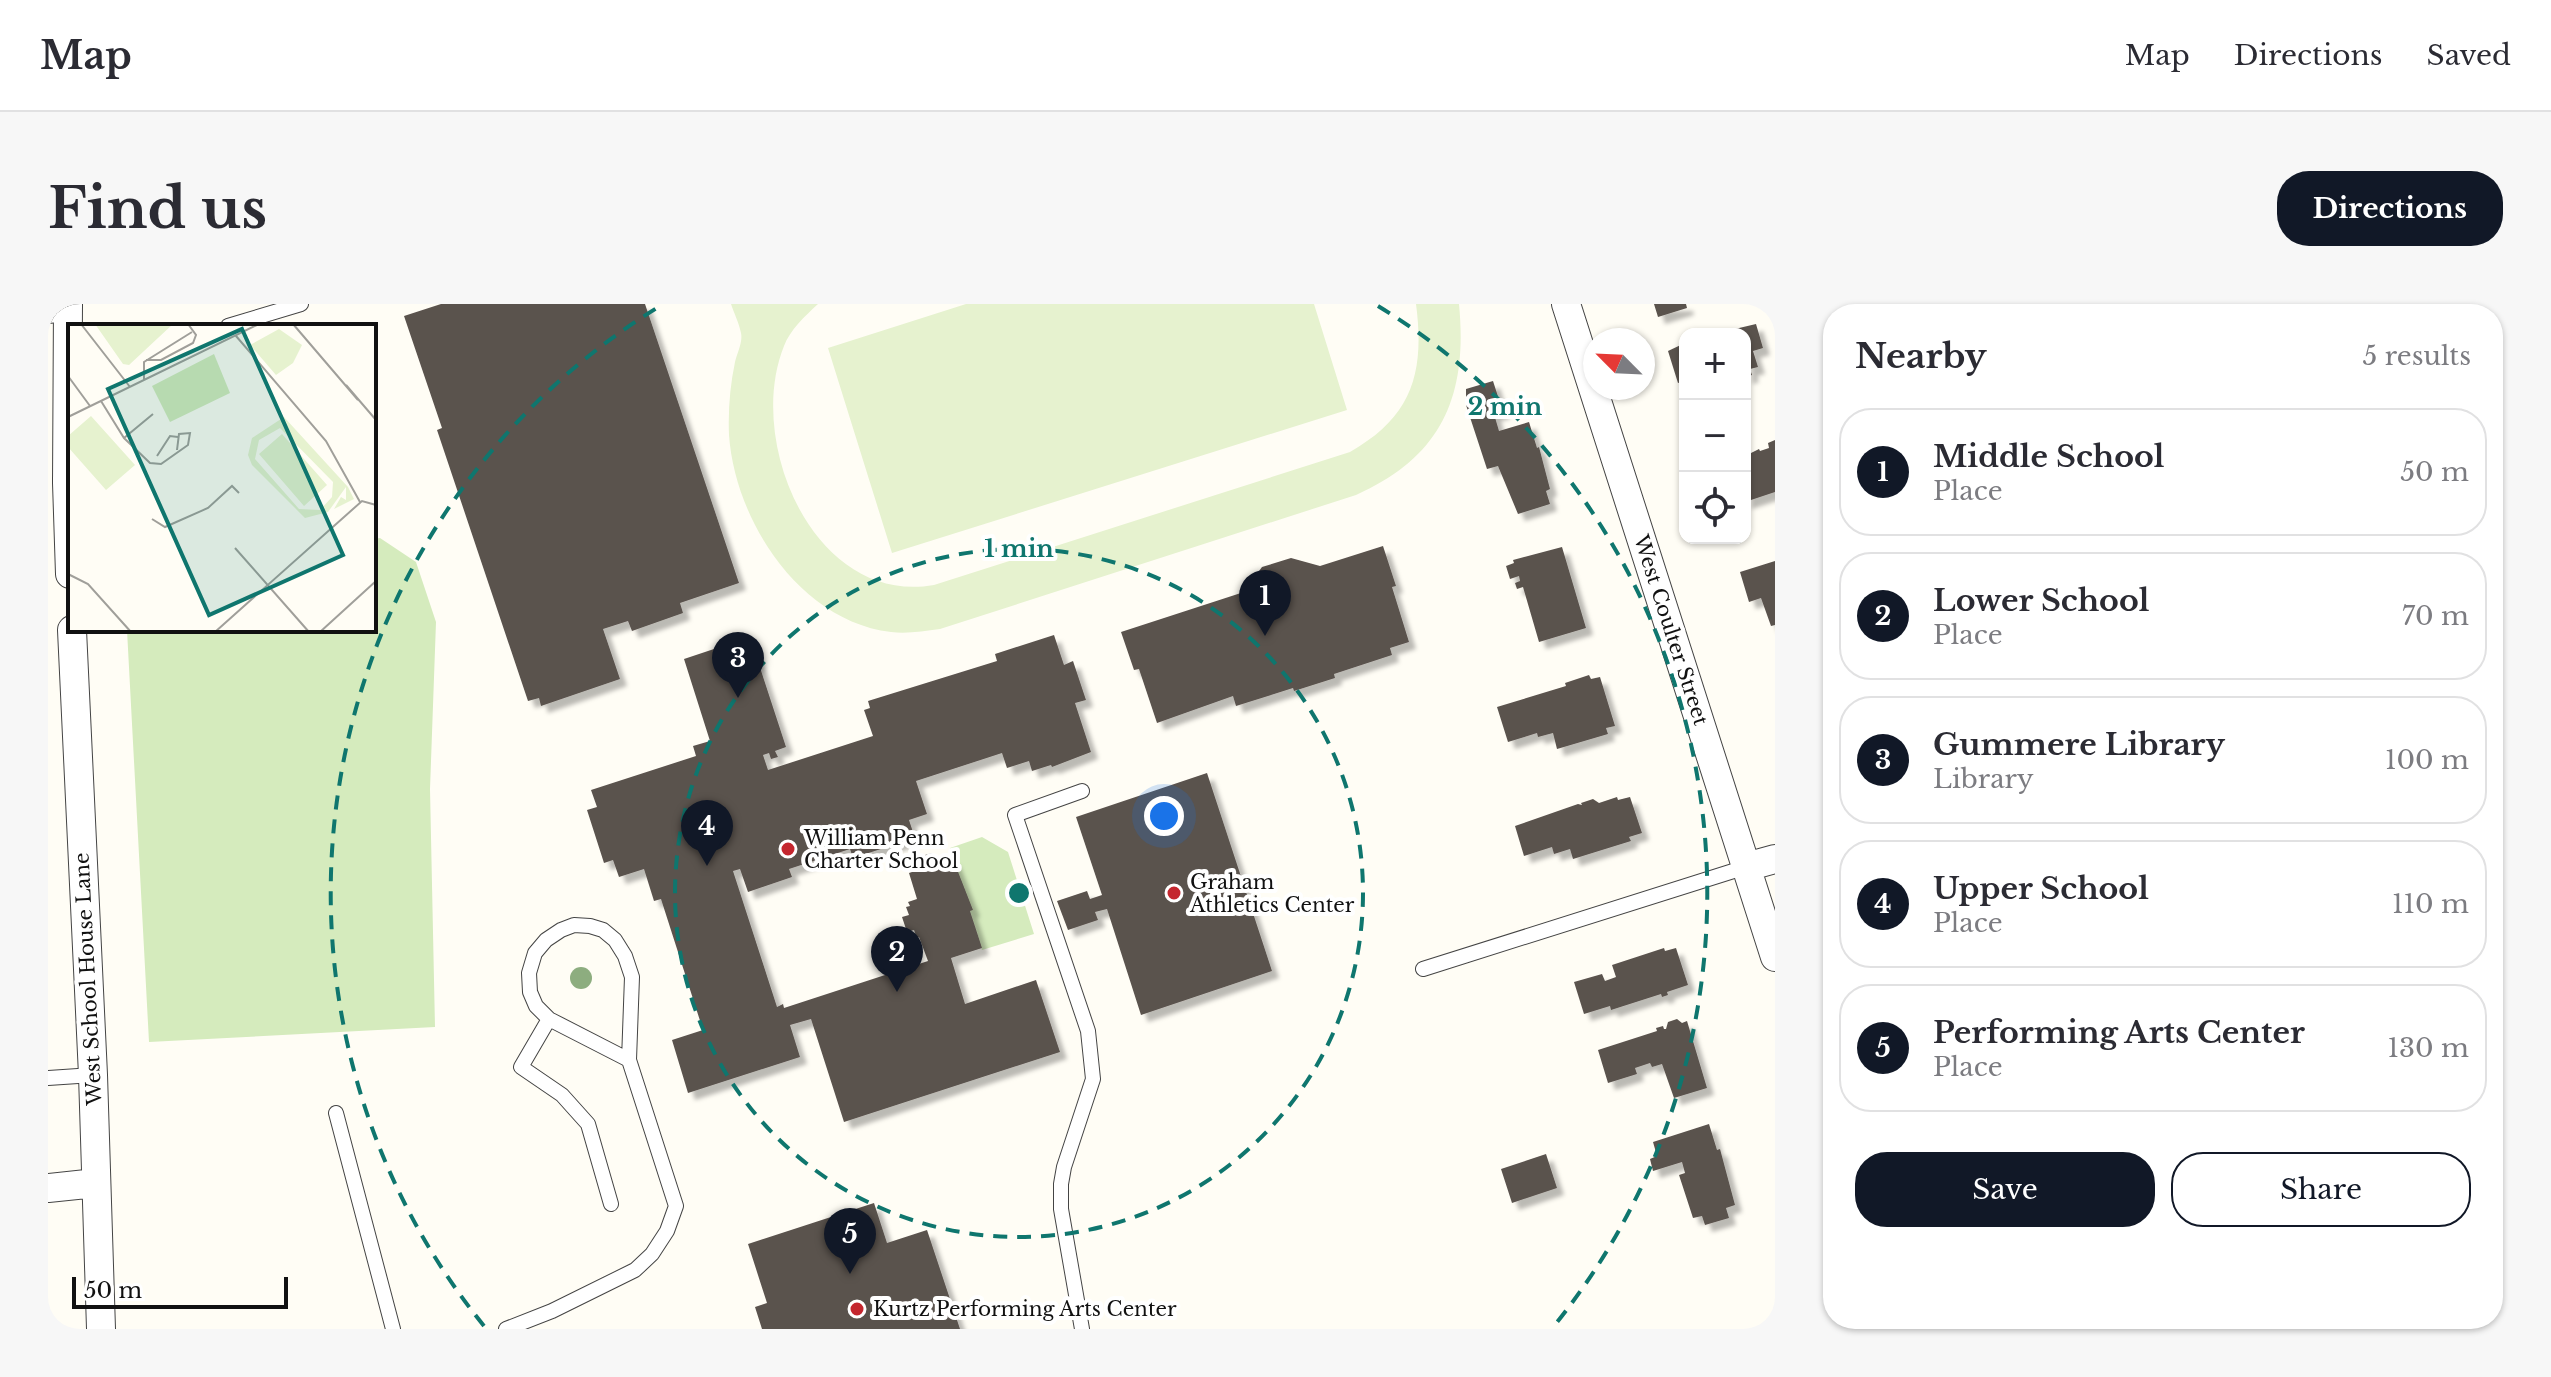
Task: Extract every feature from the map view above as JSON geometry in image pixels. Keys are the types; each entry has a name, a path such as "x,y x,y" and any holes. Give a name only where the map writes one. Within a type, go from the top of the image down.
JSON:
{"street":[{"name":"West Coulter Street","path":"1566,304 1775,957"},
{"path":"61,311 68,356"},
{"name":"West School House Lane","path":"72,632 93,1075 101,1329"},
{"path":"1746,867 1775,859"},
{"path":"48,1188 96,1183"}],"lane":[{"path":"235,324 301,304"},
{"path":"1082,791 1015,815 1088,1031 1093,1079 1061,1184 1061,1209 1082,1329"},
{"path":"1423,969 1746,867"},
{"path":"506,1329 552,1311 635,1270 652,1254 667,1231 676,1206 629,1060 632,977 625,956 615,940 603,930 574,925 561,930 546,940 535,953 529,973 530,992 536,1006 549,1019 629,1060"},
{"path":"549,1019 521,1067 562,1095 588,1124 611,1204"},
{"path":"48,1078 93,1075"},
{"path":"336,1113 393,1329"}],"green space":[{"path":"731,304 818,304 787,340 774,385 774,427 783,470 800,510 824,544 855,570 892,585 934,585 1350,452 1388,424 1410,391 1418,351 1416,304 1459,304 1461,337 1453,395 1443,420 1429,442 1410,462 1385,480 1356,495 940,629 891,632 858,624 828,609 801,588 778,562 759,532 744,501 734,468 729,435 731,389 741,344 739,326"},
{"path":"966,304 1314,304 1347,410 892,553 828,348"},
{"path":"380,538 416,562 436,622 430,789 435,1027 149,1042 127,632 376,632 376,539"},
{"path":"982,837 1008,852 1034,934 982,950 950,848"}],"building":[{"path":"441,304 645,304 739,583 680,603 683,613 632,631 628,621 603,629 620,679 541,706 539,698 528,701 437,430 442,428 404,316"},
{"path":"1654,304 1686,304 1687,308 1658,317"},
{"path":"1756,324 1763,348 1753,351 1758,367 1751,369 1751,328 1739,328"},
{"path":"1679,346 1679,383 1678,383 1668,351"},
{"path":"1493,381 1503,412 1494,414 1499,431 1529,422 1550,489 1546,491 1550,504 1518,514 1498,466 1487,469 1466,405 1466,389"},
{"path":"1775,440 1775,492 1751,500 1751,453 1769,448 1768,443"},
{"path":"1383,546 1409,642 1390,648 1392,655 1334,674 1335,678 1236,706 1233,696 1157,723 1139,669 1134,670 1121,632 1244,592 1262,567 1291,558 1320,566"},
{"path":"1562,547 1586,628 1539,642 1523,587 1517,589 1515,583 1520,581 1519,576 1510,579 1506,566 1514,563 1513,560"},
{"path":"1775,561 1775,625 1771,626 1761,598 1749,602 1740,572"},
{"path":"1054,635 1064,665 1073,661 1086,700 1075,703 1091,752 1032,771 1029,761 1007,768 1002,753 916,781 927,814 909,820 915,838 853,858 850,849 789,869 792,877 748,892 740,869 733,871 777,1007 783,1004 784,1008 928,961 919,937 914,930 907,932 902,917 909,915 908,902 917,899 909,873 915,871 911,859 932,853 936,865 953,859 973,910 970,911 982,948 951,958 965,1004 1036,980 1060,1052 844,1122 811,1019 790,1025 800,1057 688,1093 672,1040 703,1030 661,899 654,901 644,869 619,877 613,860 604,863 587,810 597,807 591,790 696,756 693,746 710,741 684,659 750,637 786,747 775,751 778,757 771,759 769,753 763,755 768,770 873,736 864,710 870,708 868,701 997,661 995,654"},
{"path":"1589,675 1591,679 1600,677 1615,726 1606,728 1608,734 1557,749 1553,733 1538,737 1537,733 1508,742 1497,707 1566,686 1565,683"},
{"name":"Graham Athletics Center","path":"1207,773 1272,971 1141,1015 1107,909 1095,912 1098,920 1068,930 1057,901 1087,891 1090,899 1102,895 1076,817"},
{"path":"1617,797 1618,800 1630,797 1642,833 1629,837 1631,841 1573,859 1570,849 1554,854 1552,847 1524,856 1515,826 1593,799 1599,803"},
{"path":"1664,948 1665,951 1676,948 1688,985 1667,992 1668,995 1662,997 1661,994 1611,1010 1610,1006 1584,1014 1574,982 1602,974 1605,981 1616,977 1612,965"},
{"path":"1677,1019 1682,1023 1687,1021 1707,1088 1674,1098 1662,1064 1652,1067 1650,1063 1635,1068 1637,1074 1608,1083 1598,1050 1657,1031 1656,1028 1663,1026 1666,1029 1668,1022"},
{"path":"1709,1124 1717,1150 1720,1149 1735,1205 1726,1208 1729,1218 1705,1225 1702,1216 1693,1218 1679,1175 1685,1173 1682,1162 1653,1171 1650,1159 1657,1156 1653,1142"},
{"path":"1546,1154 1557,1188 1512,1203 1501,1169"},
{"path":"874,1203 887,1243 927,1230 960,1329 762,1329 755,1307 767,1303 748,1244"}],"place":[{"name":"Middle School","path":"1265,636"},
{"name":"Gummere Library","path":"738,698"},
{"name":"William Penn Charter School","path":"788,849"},
{"name":"Upper School","path":"707,866"},
{"name":"Graham Athletics Center","path":"1174,893"},
{"name":"Lower School","path":"897,992"},
{"name":"Performing Arts Center","path":"850,1274"},
{"name":"Kurtz Performing Arts Center","path":"857,1309"}]}
